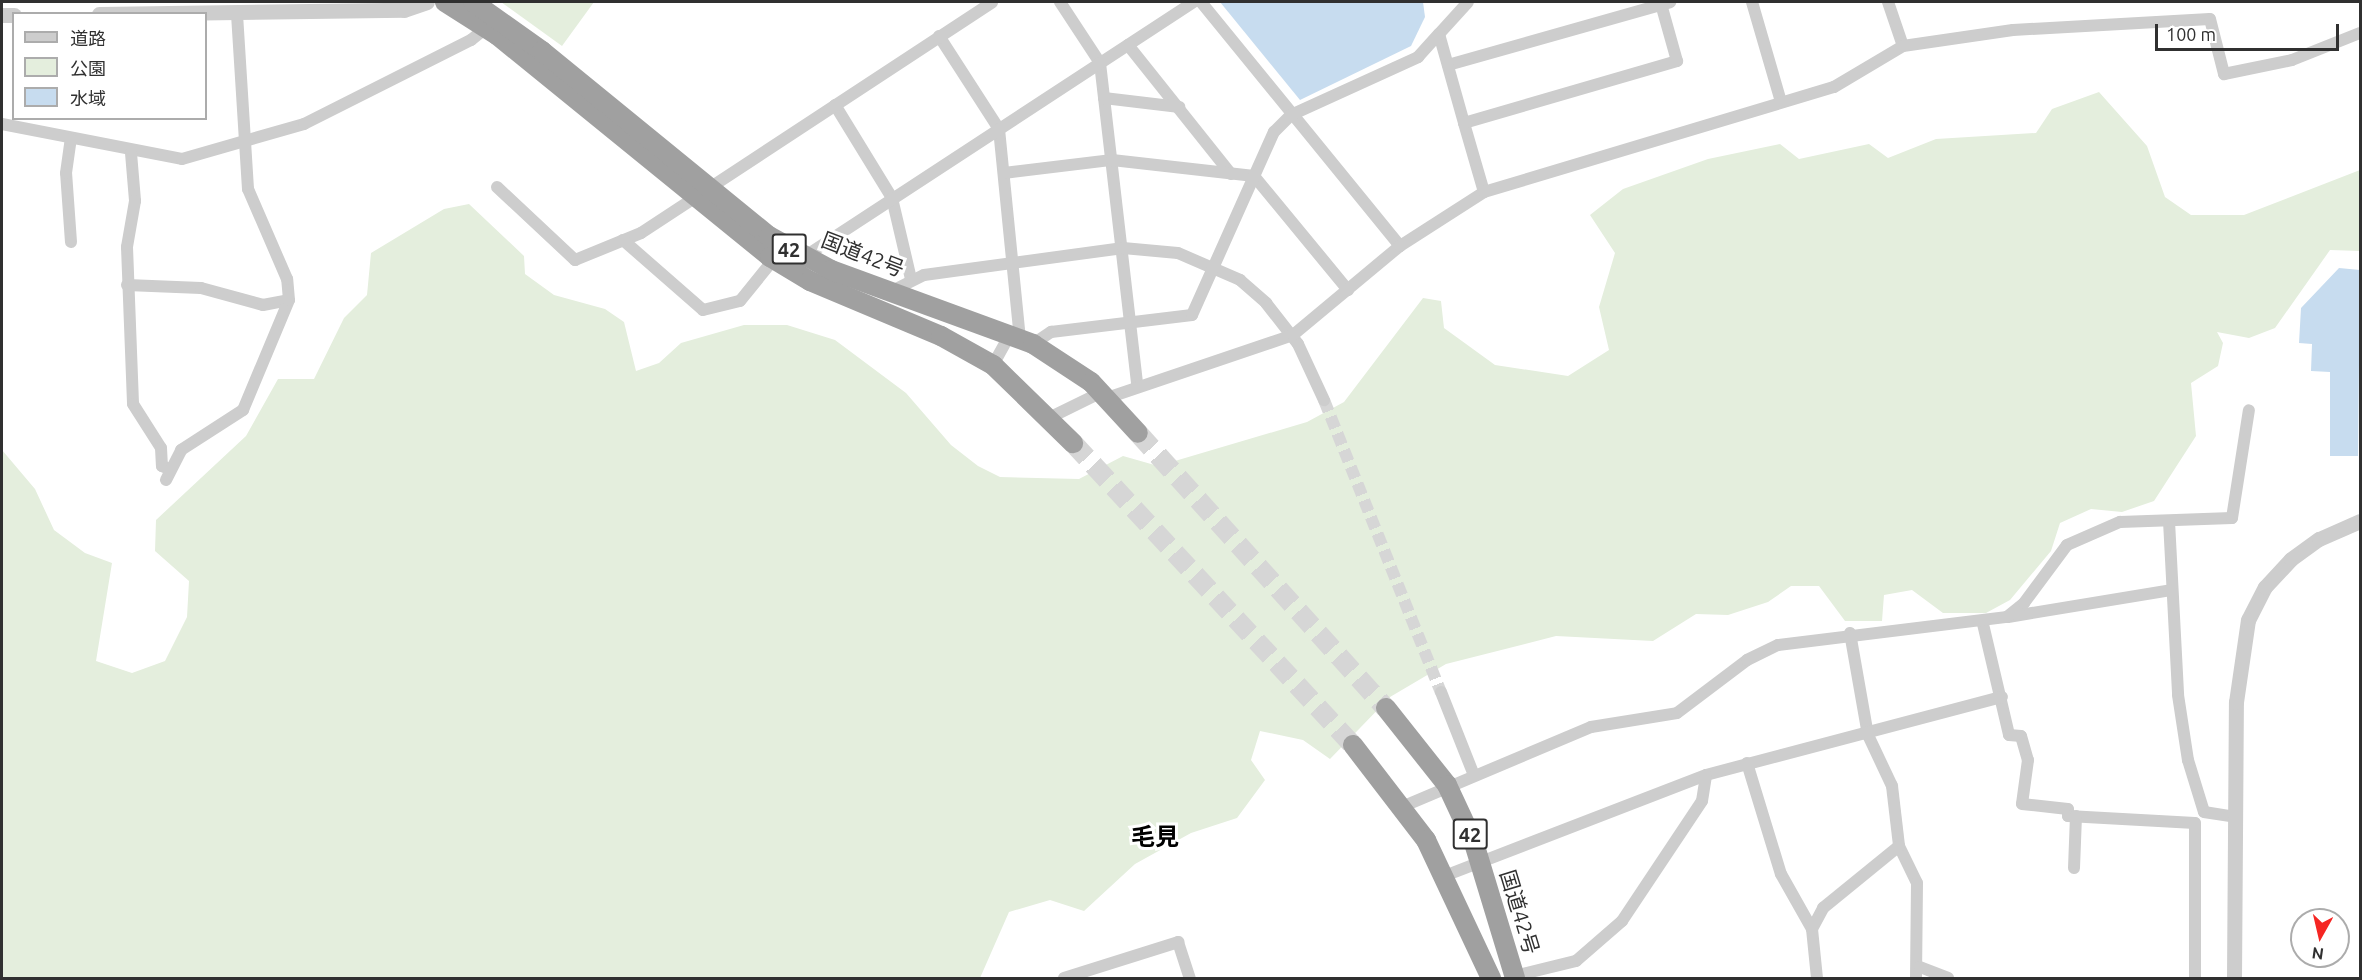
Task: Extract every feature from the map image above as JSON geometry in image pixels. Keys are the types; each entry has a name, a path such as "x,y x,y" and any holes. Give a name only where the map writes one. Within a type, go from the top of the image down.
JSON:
{"highway":[{"name":"国道42号","path":"445,2 492,23"},
{"name":"国道42号","path":"473,2 492,23 702,193 774,259 993,365 1051,417 1073,443"},
{"name":"国道42号","path":"702,193 804,257 1021,338 1104,395 1138,433"},
{"name":"国道42号","path":"1386,708 1447,785 1480,863 1512,978"},
{"name":"42","path":"1353,745 1404,806 1446,875 1491,978"}],"street":[{"path":"207,12 411,9 427,2"},
{"path":"497,187 574,260 623,240 702,193 992,2"},
{"path":"1060,2 1100,63 1132,323 1137,385"},
{"path":"804,257 1194,2"},
{"path":"1201,2 1291,116 1400,246"},
{"path":"993,365 1021,338 1051,332 1192,315 1274,132 1291,116 1418,57 1468,2"},
{"path":"1752,2 1781,102"},
{"path":"1888,2 1903,46"},
{"path":"1448,65 1665,3 1677,61 1464,123"},
{"path":"131,153 135,201 127,247 127,285 133,404 161,448 162,466 168,475 181,450 243,410 289,300 287,279 248,189 242,142 237,12"},
{"path":"1051,417 1104,395 1295,340 1348,290 1400,246 1484,192 1834,87 1903,46 2055,26 2210,19 2224,74 2292,60 2361,33"},
{"path":"2,124 131,153 182,159 242,142 334,110 492,23"},
{"path":"1439,34 1484,192"},
{"path":"939,36 999,129 1015,263 1021,338"},
{"path":"1128,45 1231,174"},
{"path":"1104,98 1179,107"},
{"path":"835,105 892,198 911,279"},
{"path":"71,139 66,173 71,242"},
{"path":"1004,173 1112,160 1254,176 1348,290"},
{"path":"623,240 703,310 740,301 774,259"},
{"path":"867,306 911,279 1123,248 1178,253 1214,266 1266,303 1295,340 1324,400"},
{"path":"127,285 201,288 263,305 289,300"},
{"path":"2007,617 2080,537 2140,518 2169,521 2220,520 2235,514 2249,410"},
{"path":"2169,521 2171,590 2181,727 2204,812"},
{"path":"2234,978 2236,681 2248,620 2265,587 2291,559 2361,521"},
{"path":"1404,806 1473,773 1591,727 1677,713 1747,660 1778,645 1850,633 1983,624 2007,617 2171,590"},
{"path":"1983,624 2002,697 2009,735 2021,736 2028,760 2022,804 2068,809 2068,816 2195,823"},
{"path":"1850,633 1868,735 1892,786 1899,846 1917,883 1918,973 1948,978"},
{"path":"1441,692 1473,773"},
{"path":"1446,875 1706,775 1868,735 2002,697"},
{"path":"1747,764 1781,874 1812,929 1817,978"},
{"path":"1512,978 1576,962 1622,921 1702,801 1706,775"},
{"path":"2204,812 2234,818"},
{"path":"2195,978 2195,823 2204,812"},
{"path":"2074,868 2076,816"},
{"path":"1812,929 1822,908 1899,846"},
{"path":"1064,978 1178,942 1190,978"}],"green space":[{"path":"501,2 594,2 562,46"},
{"path":"2099,92 2147,146 2165,197 2191,215 2244,215 2360,170 2360,251 2330,250 2275,328 2249,338 2217,332 2223,343 2218,366 2191,383 2196,436 2154,501 2122,512 2091,509 2060,523 2051,551 2010,600 1986,613 1943,613 1912,590 1884,595 1882,621 1845,621 1819,586 1791,586 1768,602 1728,615 1696,614 1653,641 1556,636 1446,664 1390,697 1330,759 1303,740 1260,731 1251,760 1265,780 1237,818 1191,833 1135,864 1084,911 1050,900 1009,912 980,978 2,978 2,450 35,489 54,530 85,553 112,563 96,661 132,673 165,661 187,617 189,581 155,551 156,520 246,436 278,379 314,379 344,318 367,295 371,253 444,209 469,204 524,256 525,274 554,295 605,309 624,322 636,371 659,363 681,343 744,325 787,325 835,340 906,393 951,445 978,466 1000,477 1079,479 1123,456 1158,466 1307,422 1344,402 1423,298 1441,301 1444,328 1495,365 1568,376 1609,350 1599,307 1615,253 1590,215 1623,189 1708,159 1780,144 1799,159 1869,144 1888,158 1936,139 2036,133 2052,109"}],"water":[{"path":"1220,2 1423,2 1425,17 1411,46 1300,100"},
{"path":"2339,268 2360,270 2358,456 2330,456 2330,372 2311,371 2312,344 2299,343 2301,308"}],"tunnel":[{"path":"1324,400 1441,692"},
{"path":"1138,433 1386,708"},
{"path":"1073,443 1353,745"}],"district":[{"name":"毛見","path":"1155,837"}]}
